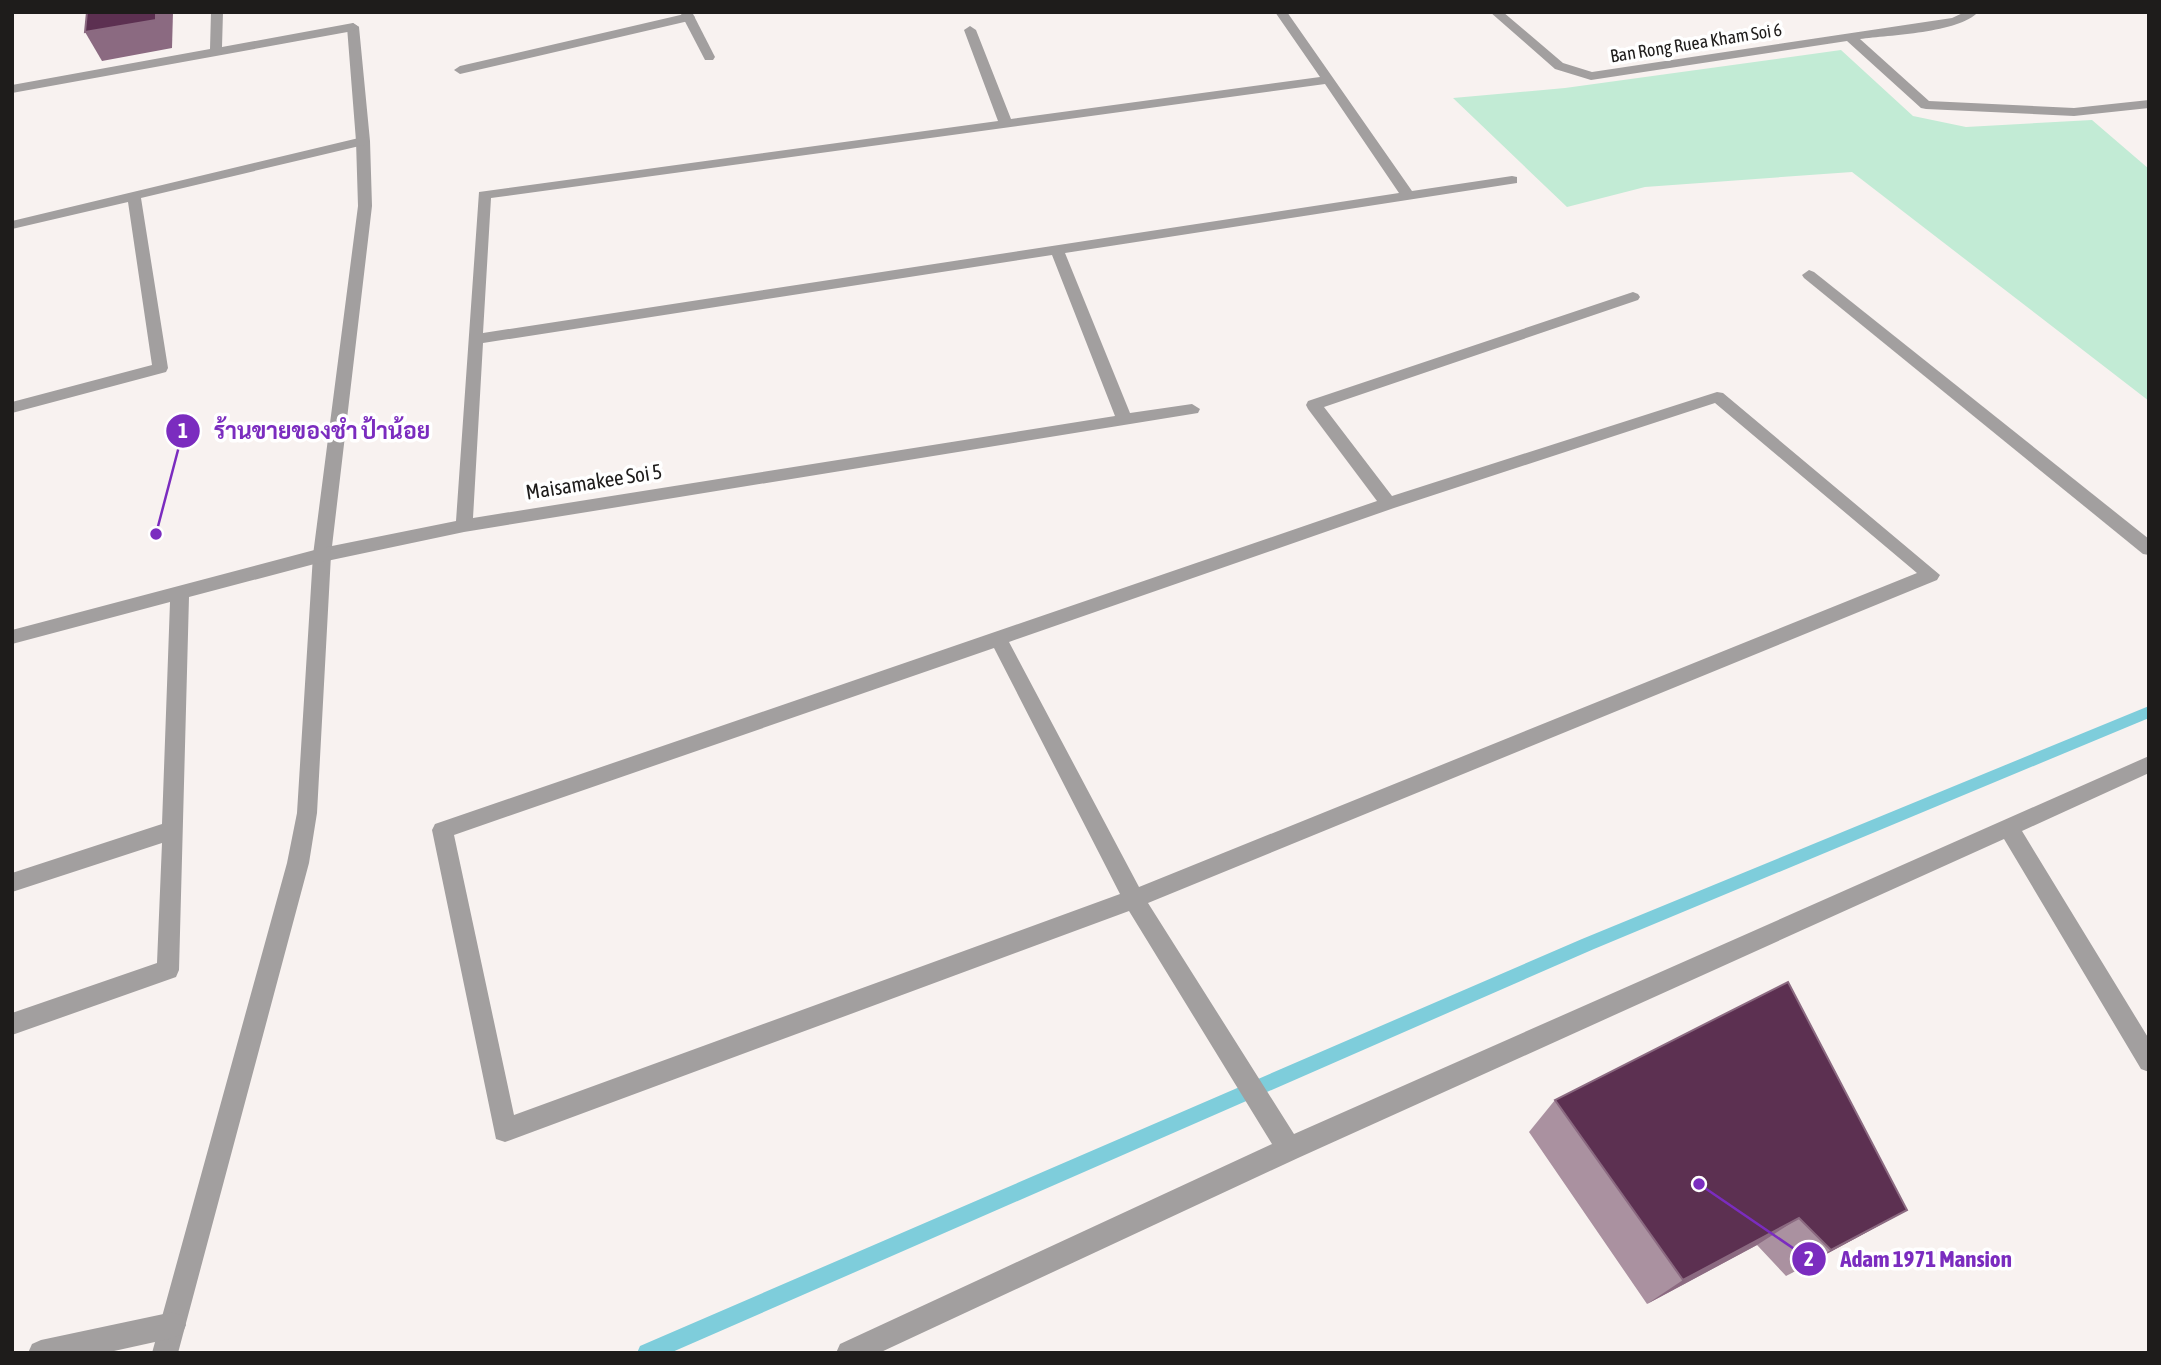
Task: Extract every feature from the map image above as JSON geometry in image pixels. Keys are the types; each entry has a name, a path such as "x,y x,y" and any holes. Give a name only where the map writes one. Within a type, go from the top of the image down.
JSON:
{"street":[{"path":"216,52 217,12"},
{"path":"1281,12 1408,196"},
{"name":"Ban Rong Ruea Kham Soi 6","path":"1496,12 1559,66 1591,76 1952,22 1964,19 1972,12"},
{"path":"460,70 687,15 709,57"},
{"path":"12,89 353,27 363,141 365,206 322,555 307,813 300,851 165,1353"},
{"path":"970,30 1006,124"},
{"path":"1850,37 1926,105 2074,112 2149,104"},
{"path":"464,526 484,195 1328,80"},
{"path":"12,225 134,198 363,141"},
{"path":"477,339 1512,180"},
{"path":"12,408 160,368 134,198"},
{"path":"1057,250 1125,420"},
{"path":"1809,275 2149,549"},
{"path":"1388,505 1314,405 1633,297"},
{"path":"1717,397 1931,575 1134,899 505,1130 442,830 998,638 1388,505 1717,397"},
{"name":"Maisamakee Soi 5","path":"12,637 322,555 464,526 1192,409"},
{"path":"12,1024 167,970 180,591"},
{"path":"998,638 1134,899 1217,1037 1289,1149"},
{"path":"849,1353 1289,1149 2149,764"},
{"path":"2008,827 2149,1061"},
{"path":"12,883 173,830"},
{"path":"41,1353 173,1325"}],"green space":[{"path":"1841,50 1913,116 1966,127 2092,120 2149,169 2149,401 1852,172 1645,187 1567,207 1453,98 1565,88"}],"building":[{"path":"87,12 156,12 156,20 85,32"},
{"path":"1788,982 1907,1210 1831,1250 1799,1218 1683,1280 1555,1100"}],"waterway":[{"path":"647,1353 1588,944 2149,712"}],"place":[{"name":"ร้านขายของชำ ป้าน้อย","path":"156,534"},
{"name":"Adam 1971 Mansion","path":"1699,1184"}]}
